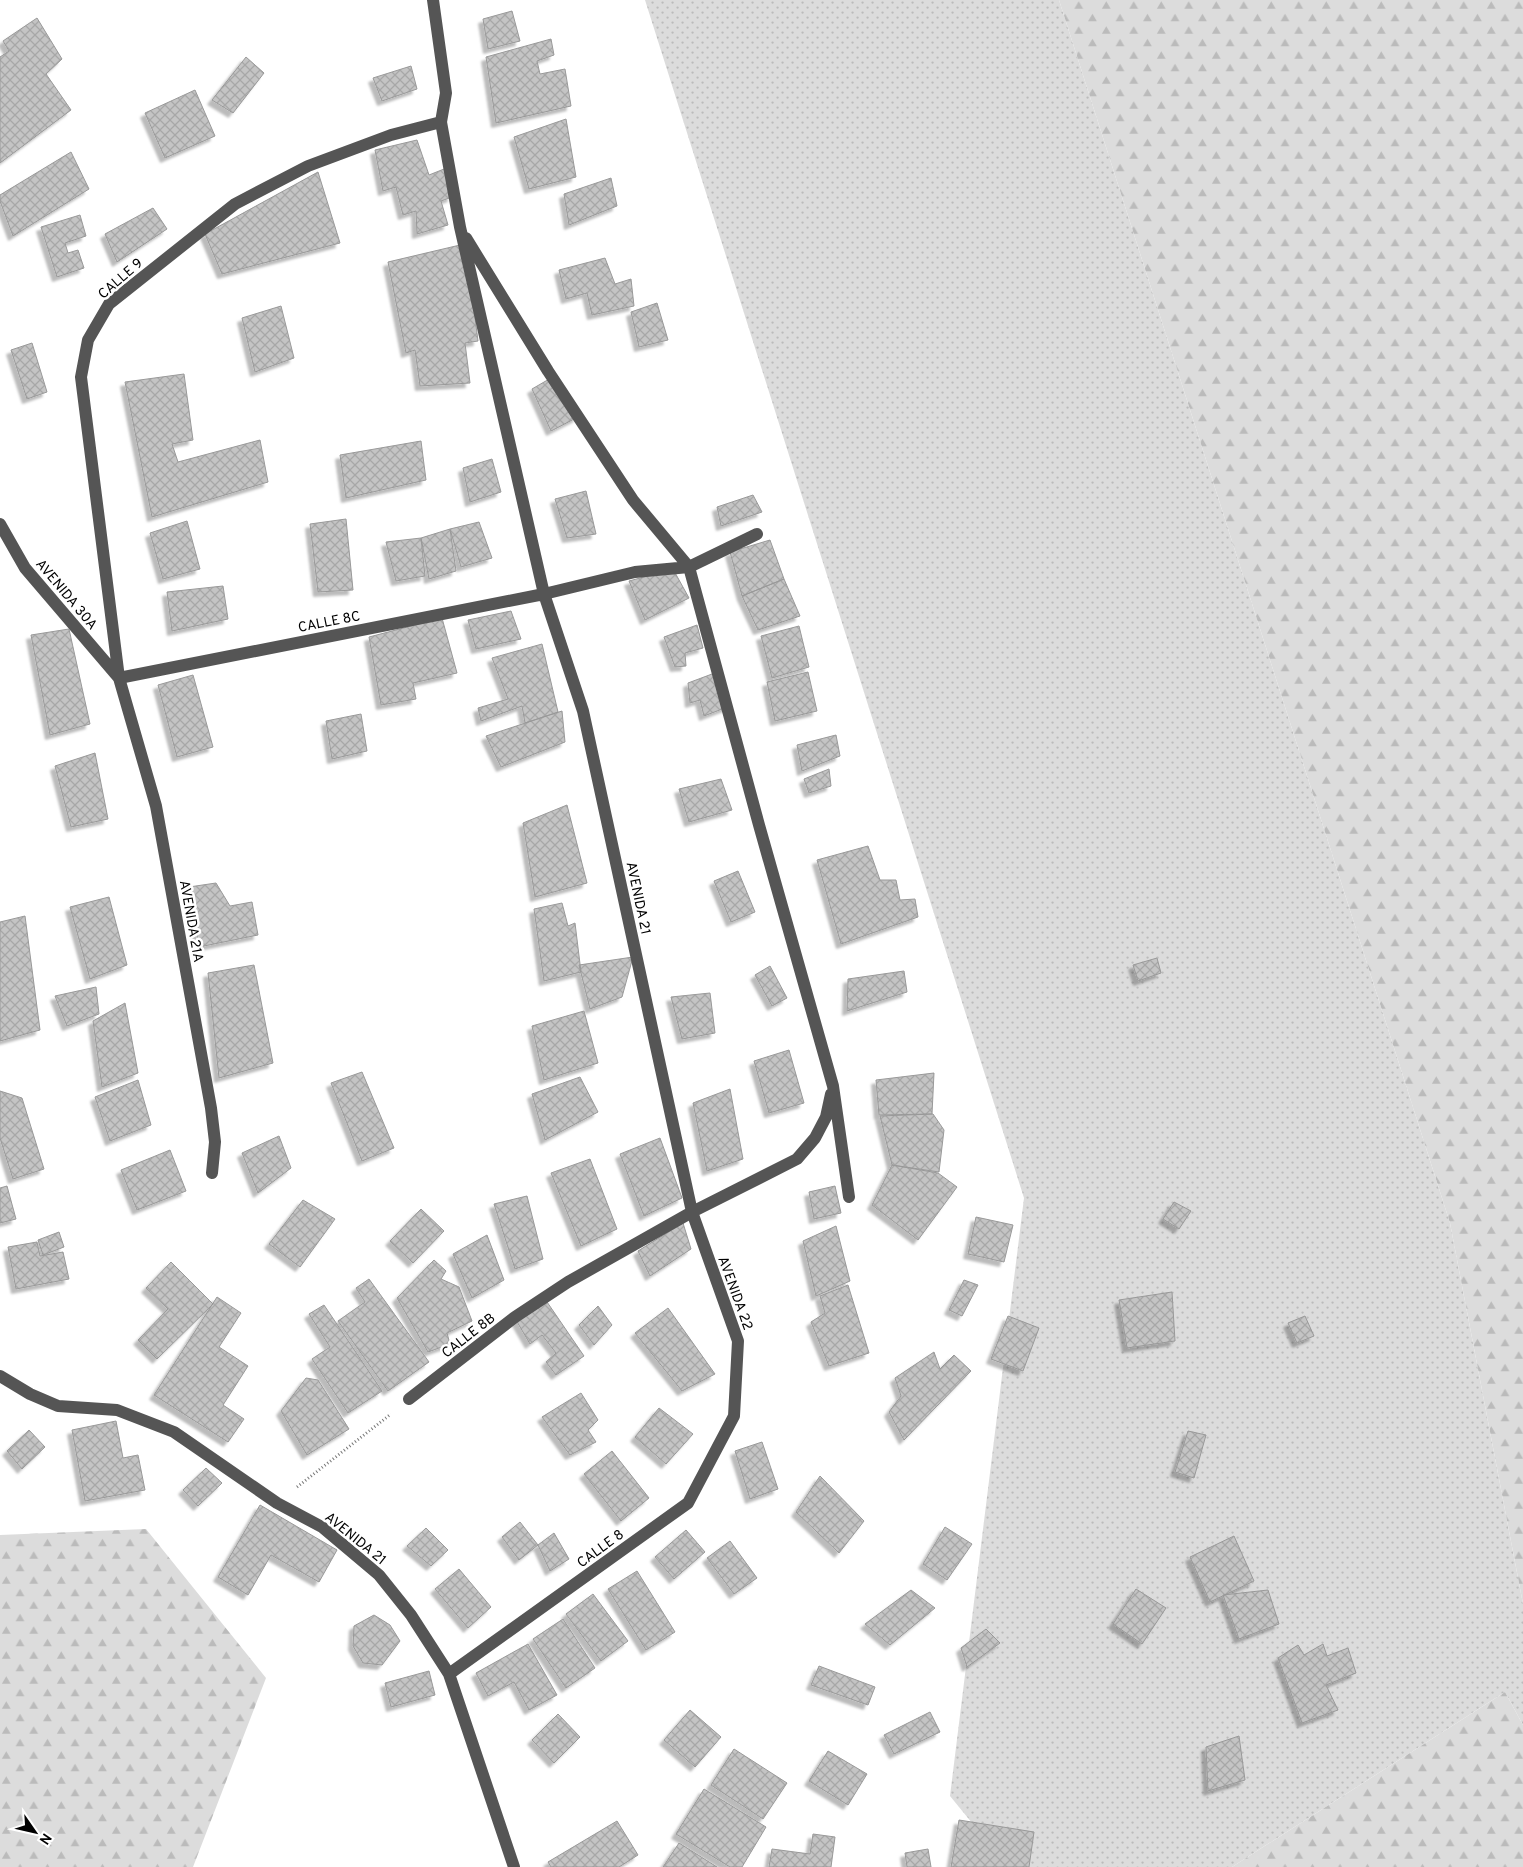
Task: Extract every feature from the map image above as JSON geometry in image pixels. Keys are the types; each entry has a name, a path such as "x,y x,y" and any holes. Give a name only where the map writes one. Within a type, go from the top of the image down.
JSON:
{"street":[{"path":"433,0 444,69 446,105 441,122"},
{"name":"AVENIDA 21","path":"441,122 460,228 544,594 583,711 692,1212"},
{"name":"CALLE 9","path":"119,678 80,377 88,340 109,304 235,204 308,166 391,135 441,122"},
{"path":"460,228 548,371 633,500 689,567 759,825 833,1086 849,1198"},
{"name":"AVENIDA 30A","path":"0,524 25,568 119,678"},
{"path":"689,567 757,534"},
{"name":"CALLE 8C","path":"119,678 544,594 635,572 689,567"},
{"name":"AVENIDA 21A","path":"119,678 156,806 211,1108 215,1142 212,1173"},
{"name":"CALLE 8B","path":"409,1399 515,1317 568,1282 692,1212 797,1159 815,1138 826,1117 833,1086"},
{"name":"AVENIDA 22","path":"692,1212 738,1341 734,1416"},
{"name":"AVENIDA 21","path":"0,1376 30,1394 58,1406 117,1410 174,1432 277,1503 322,1527 379,1575 411,1615 449,1674 514,1867"},
{"name":"CALLE 8","path":"449,1674 688,1503 734,1416"}],"path":[{"path":"277,1503 409,1399"}],"green space":[{"path":"645,0 1059,0 1450,1223 1523,1604 1523,1725 1505,1692 1232,1867 1008,1867 950,1796 1024,1198"},
{"path":"1059,0 1523,0 1523,1604 1450,1223"},
{"path":"146,1529 266,1678 193,1867 0,1867 0,1535"},
{"path":"1505,1692 1523,1725 1523,1867 1232,1867"}],"building":[{"path":"512,11 520,41 488,49 483,19"},
{"path":"37,18 62,59 46,74 71,110 0,163 0,57 9,51 3,41"},
{"path":"551,39 554,55 537,61 540,74 565,69 571,106 496,123 486,57"},
{"path":"246,57 264,73 233,113 212,100"},
{"path":"411,66 417,89 382,101 373,78"},
{"path":"195,90 215,136 165,158 145,113"},
{"path":"566,119 576,177 529,189 514,137"},
{"path":"417,140 429,175 444,169 452,197 441,201 448,225 417,234 416,211 403,215 396,187 383,191 375,150"},
{"path":"71,152 89,189 13,236 0,201 0,195"},
{"path":"318,172 340,243 222,274 205,234"},
{"path":"611,178 617,206 569,225 564,194"},
{"path":"153,208 167,229 117,262 105,234"},
{"path":"80,215 86,236 65,243 68,253 78,250 84,268 57,277 41,227"},
{"path":"460,245 472,294 478,341 465,343 470,383 420,386 415,350 406,353 388,262"},
{"path":"605,258 615,284 631,279 634,306 592,315 587,293 566,299 559,270"},
{"path":"657,303 668,340 639,347 631,312"},
{"path":"281,306 294,358 255,372 242,318"},
{"path":"32,343 47,392 27,399 11,350"},
{"path":"184,374 193,440 172,444 178,462 260,440 268,482 152,517 125,382"},
{"path":"551,378 578,417 551,431 532,389"},
{"path":"421,441 426,480 346,498 340,455"},
{"path":"492,459 501,492 470,502 463,468"},
{"path":"586,491 596,534 567,538 555,499"},
{"path":"753,495 762,512 721,526 717,507"},
{"path":"346,519 353,590 318,592 310,524"},
{"path":"187,521 200,569 163,579 150,533"},
{"path":"479,522 492,558 461,567 450,529"},
{"path":"450,529 456,571 429,579 421,538"},
{"path":"421,538 425,576 396,581 386,542"},
{"path":"770,540 784,579 742,596 730,552"},
{"path":"673,569 689,598 645,620 629,581"},
{"path":"784,579 800,616 758,630 742,596"},
{"path":"223,586 228,619 172,631 167,592"},
{"path":"511,611 521,639 476,649 468,620"},
{"path":"442,618 457,673 413,683 416,699 381,705 369,637"},
{"path":"697,625 703,648 685,653 686,666 675,667 664,637"},
{"path":"799,626 809,667 772,678 761,636"},
{"path":"69,629 90,724 50,735 31,635"},
{"path":"542,644 558,712 525,723 522,706 481,721 478,708 508,699 492,658"},
{"path":"720,671 730,706 704,716 700,700 690,703 688,683"},
{"path":"808,672 817,711 775,721 767,682"},
{"path":"193,675 213,747 177,757 158,685"},
{"path":"562,711 565,742 501,767 486,736"},
{"path":"361,714 367,751 332,759 326,721"},
{"path":"836,735 840,756 802,771 797,745"},
{"path":"95,753 108,819 71,827 55,766"},
{"path":"829,769 831,786 809,793 804,779"},
{"path":"721,779 732,810 689,822 679,789"},
{"path":"567,805 587,883 535,897 523,823"},
{"path":"868,846 880,880 896,880 900,900 915,899 918,917 841,944 817,860"},
{"path":"738,871 755,912 731,922 714,881"},
{"path":"216,883 230,906 252,902 258,935 199,947 189,887"},
{"path":"109,897 127,965 90,979 70,907"},
{"path":"562,903 568,926 575,923 581,972 544,981 534,909"},
{"path":"25,916 40,1030 0,1041 0,922"},
{"path":"633,957 622,997 590,1009 579,965"},
{"path":"1157,958 1161,973 1138,981 1133,965"},
{"path":"254,965 273,1063 219,1078 208,973"},
{"path":"770,966 787,998 772,1006 755,975"},
{"path":"904,971 907,992 847,1011 848,979"},
{"path":"96,987 99,1014 67,1026 55,996"},
{"path":"710,993 715,1033 682,1039 671,997"},
{"path":"125,1003 138,1073 102,1087 93,1021"},
{"path":"584,1011 598,1063 544,1080 532,1026"},
{"path":"789,1050 804,1103 769,1113 754,1061"},
{"path":"362,1072 394,1148 362,1161 331,1083"},
{"path":"934,1073 932,1114 879,1115 876,1080"},
{"path":"580,1077 598,1112 545,1140 532,1094"},
{"path":"138,1080 151,1125 110,1141 95,1097"},
{"path":"730,1089 743,1159 707,1171 693,1103"},
{"path":"0,1091 22,1098 44,1169 13,1179 0,1138"},
{"path":"933,1114 944,1130 939,1172 892,1165 880,1116"},
{"path":"279,1136 291,1168 258,1193 242,1153"},
{"path":"660,1138 682,1198 644,1216 620,1154"},
{"path":"170,1150 186,1191 137,1210 121,1170"},
{"path":"590,1159 617,1229 581,1246 551,1173"},
{"path":"892,1165 938,1173 957,1187 918,1240 872,1205"},
{"path":"7,1186 16,1219 0,1223 0,1188"},
{"path":"835,1186 841,1213 814,1219 809,1192"},
{"path":"527,1196 543,1259 515,1269 494,1204"},
{"path":"303,1200 335,1219 300,1267 269,1244"},
{"path":"1174,1202 1191,1211 1179,1229 1163,1219"},
{"path":"421,1209 444,1231 413,1263 390,1241"},
{"path":"976,1217 1013,1225 1004,1262 968,1254"},
{"path":"683,1223 691,1249 650,1276 638,1251"},
{"path":"836,1226 850,1281 816,1296 803,1241"},
{"path":"59,1232 64,1247 43,1255 38,1240"},
{"path":"487,1235 504,1280 472,1298 453,1254"},
{"path":"37,1242 40,1256 63,1252 69,1279 16,1289 8,1247"},
{"path":"434,1260 446,1271 441,1279 459,1287 472,1321 447,1333 450,1344 428,1352 397,1298"},
{"path":"171,1262 213,1304 157,1359 138,1340 168,1309 146,1288"},
{"path":"369,1279 429,1362 388,1391 338,1321 365,1302 356,1288"},
{"path":"964,1280 978,1285 962,1316 949,1310"},
{"path":"848,1285 869,1353 829,1366 811,1322 825,1313 820,1296"},
{"path":"1172,1292 1175,1341 1127,1348 1119,1300"},
{"path":"217,1297 241,1313 219,1347 248,1366 223,1405 244,1419 228,1442 154,1395"},
{"path":"545,1299 584,1356 556,1375 546,1362 556,1353 542,1335 530,1344 516,1320"},
{"path":"324,1305 382,1391 348,1413 312,1359 330,1347 309,1314"},
{"path":"598,1306 612,1325 594,1345 579,1325"},
{"path":"668,1308 715,1374 682,1391 635,1333"},
{"path":"1008,1316 1039,1328 1023,1371 991,1359"},
{"path":"1305,1316 1314,1336 1297,1343 1288,1323"},
{"path":"934,1352 940,1369 954,1355 971,1371 904,1440 889,1412 901,1396 895,1378"},
{"path":"306,1378 318,1380 349,1429 307,1455 281,1411"},
{"path":"581,1393 598,1420 588,1430 596,1442 570,1455 542,1417"},
{"path":"659,1408 693,1434 666,1464 635,1437"},
{"path":"116,1421 123,1458 138,1455 145,1490 85,1501 72,1430"},
{"path":"29,1430 45,1447 22,1469 7,1451"},
{"path":"1188,1431 1206,1435 1194,1478 1175,1472"},
{"path":"762,1442 778,1489 750,1499 735,1451"},
{"path":"612,1451 649,1498 621,1521 584,1474"},
{"path":"206,1468 222,1483 198,1506 183,1490"},
{"path":"820,1476 864,1521 839,1553 796,1512"},
{"path":"260,1505 337,1550 319,1582 271,1555 248,1595 218,1577"},
{"path":"520,1522 538,1545 519,1560 502,1537"},
{"path":"945,1527 972,1544 947,1580 923,1564"},
{"path":"426,1528 448,1550 431,1566 407,1546"},
{"path":"686,1530 705,1552 674,1579 655,1557"},
{"path":"554,1533 569,1559 550,1571 538,1545"},
{"path":"1234,1536 1254,1581 1210,1602 1190,1557"},
{"path":"730,1541 757,1578 734,1594 707,1558"},
{"path":"459,1569 491,1607 468,1628 435,1589"},
{"path":"637,1571 675,1632 646,1650 608,1589"},
{"path":"1136,1589 1166,1608 1142,1644 1113,1624"},
{"path":"911,1590 935,1608 890,1645 865,1624"},
{"path":"1268,1590 1279,1624 1239,1639 1223,1595"},
{"path":"593,1594 628,1641 601,1661 566,1614"},
{"path":"374,1615 390,1625 400,1641 382,1665 363,1663 353,1646 354,1626"},
{"path":"563,1619 595,1668 566,1688 533,1639"},
{"path":"986,1629 1000,1643 967,1667 961,1648"},
{"path":"528,1644 557,1695 529,1710 514,1682 488,1696 476,1673"},
{"path":"1323,1644 1327,1656 1348,1648 1356,1673 1326,1685 1338,1710 1302,1723 1278,1658 1298,1645 1304,1655"},
{"path":"819,1666 875,1687 868,1705 811,1685"},
{"path":"429,1671 435,1695 391,1707 385,1683"},
{"path":"690,1710 721,1737 695,1767 664,1740"},
{"path":"930,1712 940,1732 894,1754 884,1735"},
{"path":"558,1714 580,1737 554,1763 532,1740"},
{"path":"1239,1736 1245,1780 1208,1791 1206,1747"},
{"path":"734,1749 787,1783 763,1819 711,1785"},
{"path":"828,1751 867,1774 848,1805 809,1781"},
{"path":"704,1789 766,1827 742,1867 730,1867 676,1834"},
{"path":"959,1820 1034,1832 1029,1867 951,1867"},
{"path":"617,1821 638,1855 619,1867 551,1867 548,1862"},
{"path":"813,1834 835,1837 831,1867 769,1867 772,1849 810,1854"},
{"path":"679,1843 717,1867 663,1867"},
{"path":"928,1849 931,1867 907,1867 905,1853"}]}
